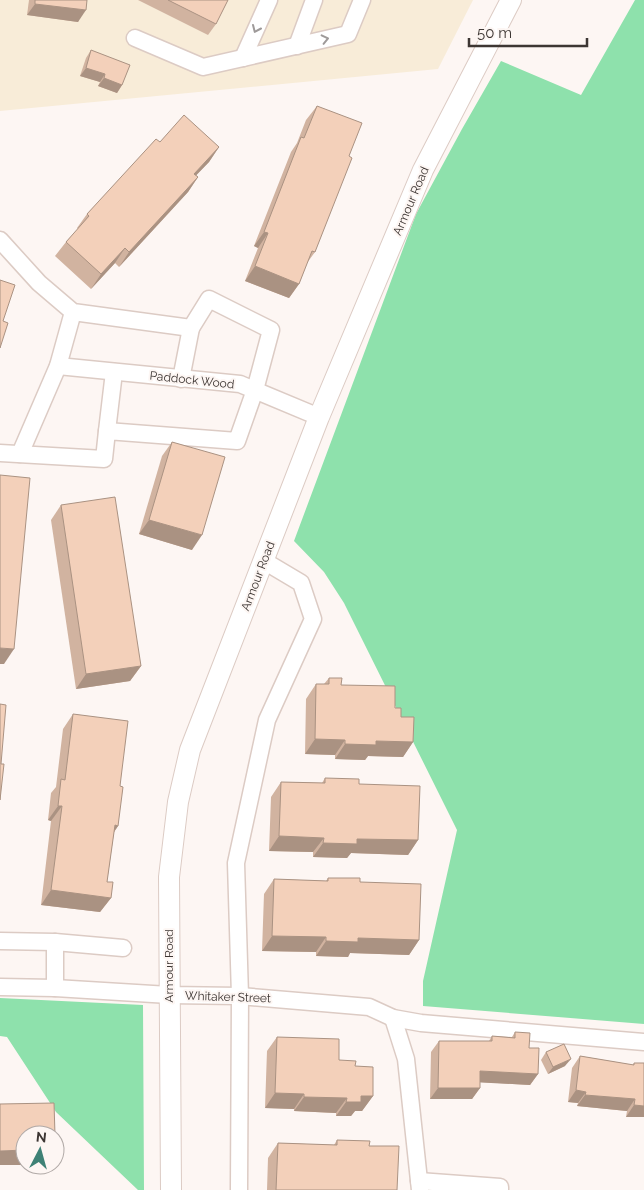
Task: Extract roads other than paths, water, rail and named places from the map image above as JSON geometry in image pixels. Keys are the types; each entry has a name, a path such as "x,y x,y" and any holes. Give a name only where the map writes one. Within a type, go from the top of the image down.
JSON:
{"main road":[{"name":"Armour Road","path":"171,1190 169,877 178,802 190,750 319,417 423,170 511,0"}],"street":[{"path":"243,58 268,0"},
{"path":"297,46 314,0"},
{"path":"135,38 203,67 348,34 362,0"},
{"path":"0,240 39,283 73,312 191,328"},
{"path":"107,431 237,441 271,330 209,299 191,328 180,379"},
{"path":"20,454 58,366 73,312"},
{"name":"Paddock Wood","path":"58,366 240,384 319,417"},
{"path":"0,453 104,459 114,372"},
{"path":"239,1190 240,996 236,862 267,720 313,618 301,583 264,561"},
{"path":"0,941 54,942 123,948"},
{"path":"54,942 55,988"},
{"name":"Whitaker Street","path":"0,986 169,996 240,996 369,1007 393,1018 421,1023 644,1042"},
{"path":"393,1018 406,1059 419,1185 500,1187 500,1190"}]}
